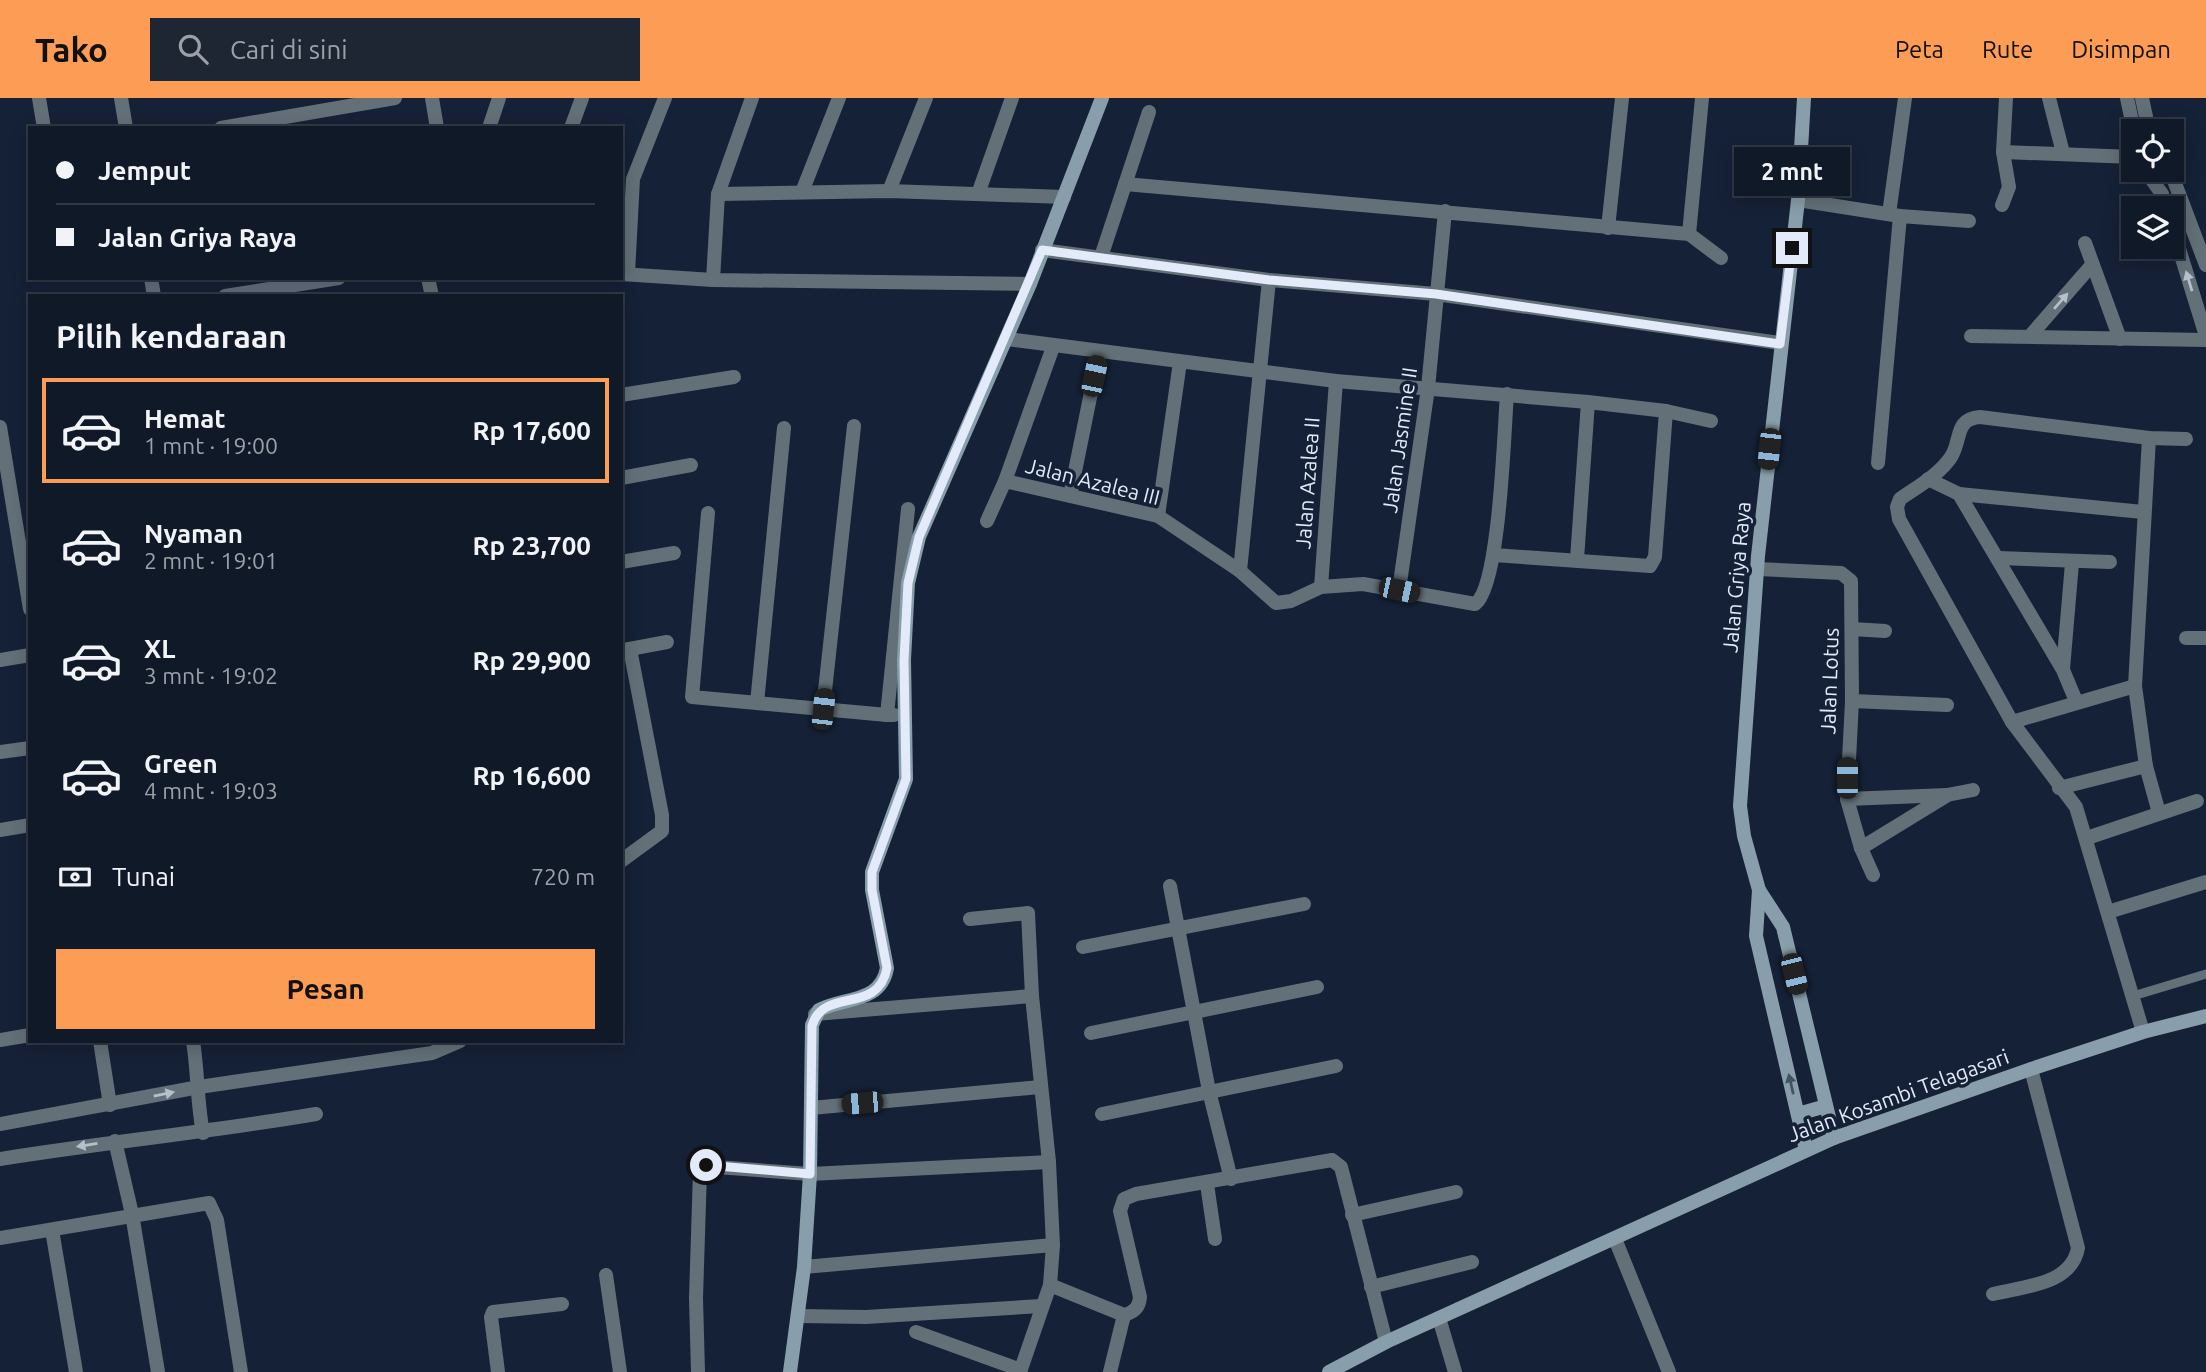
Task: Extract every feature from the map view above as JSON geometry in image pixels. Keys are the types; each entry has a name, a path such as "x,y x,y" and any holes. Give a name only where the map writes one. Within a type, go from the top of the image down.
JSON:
{"street":[{"path":"39,98 44,126"},
{"path":"121,98 126,126"},
{"path":"233,126 396,98"},
{"path":"432,98 437,126"},
{"path":"490,125 499,98"},
{"path":"572,126 582,98"},
{"path":"664,98 633,179 625,273 713,279 1030,284"},
{"path":"713,279 718,194 752,98"},
{"path":"802,192 839,98"},
{"path":"889,191 926,98"},
{"path":"978,194 1012,98"},
{"path":"790,1372 804,1267 810,1174 812,1026 815,1014 828,1006 877,991 885,979 887,968 872,890 872,872 906,779 904,660 908,583 919,537 1030,284 1102,98"},
{"path":"1608,228 1622,98"},
{"path":"1689,234 1702,98"},
{"name":"Jalan Griya Raya","path":"1804,98 1798,200 1761,528 1740,806 1744,836 1759,890 1783,927 1834,1138"},
{"path":"1878,463 1905,98"},
{"path":"2002,205 2009,187 2003,152 2006,98"},
{"path":"2049,98 2063,153"},
{"path":"2127,98 2131,119"},
{"path":"2142,98 2146,119"},
{"path":"1101,257 1149,113"},
{"path":"2003,152 2121,156"},
{"path":"2176,182 2206,265"},
{"path":"1125,184 1689,234 1721,258"},
{"path":"718,194 889,191 1064,197"},
{"path":"1798,200 1895,215 1969,221"},
{"name":"Jalan Jasmine II","path":"1399,590 1428,388 1445,211"},
{"path":"2085,243 2091,266 2120,339"},
{"path":"1042,250 1269,280 1436,294 1780,344"},
{"path":"1971,336 2206,338 2182,259"},
{"path":"2030,336 2091,266"},
{"path":"238,294 327,280"},
{"path":"1240,571 1269,280"},
{"path":"1007,339 1336,382 1507,394 1666,411 1711,421"},
{"path":"987,521 1005,481 1053,347"},
{"path":"1070,496 1099,353"},
{"path":"1158,516 1180,362"},
{"path":"623,395 734,377"},
{"name":"Jalan Azalea II","path":"1321,587 1336,382"},
{"path":"1507,394 1494,555 1577,559 1645,567 1653,563 1666,411"},
{"path":"1577,559 1588,402"},
{"path":"2143,1032 2076,807 2059,788 2012,722 1899,519 1897,507 1900,499 1928,479 1953,454 1964,421 1974,417 2149,438 2186,439"},
{"path":"823,709 854,426"},
{"path":"0,427 28,597"},
{"path":"757,703 784,428"},
{"path":"2149,438 2135,686 2146,766 2159,813"},
{"path":"623,478 691,465"},
{"path":"1928,479 1959,494 2143,512"},
{"name":"Jalan Azalea III","path":"1005,481 1158,516 1240,571 1276,603 1291,601 1321,587 1363,584 1475,604 1482,597 1494,555"},
{"path":"1959,494 2063,670 2076,701"},
{"path":"887,715 908,509"},
{"path":"708,513 692,697 906,716"},
{"path":"623,562 674,553"},
{"path":"1998,558 2072,563 2109,562"},
{"name":"Jalan Lotus","path":"1758,563 1846,575 1852,584 1852,701 1847,799 1861,848 1873,874"},
{"path":"2063,670 2072,563"},
{"path":"1852,629 1885,631"},
{"path":"2186,638 2206,638"},
{"path":"623,860 662,831 662,815 626,650 667,642"},
{"path":"0,660 28,655"},
{"path":"2012,722 2076,701 2135,686"},
{"path":"1852,701 1947,705"},
{"path":"0,752 28,748"},
{"path":"2059,788 2146,766"},
{"path":"1847,799 1947,795 1973,790"},
{"path":"1861,848 1947,795"},
{"path":"2087,838 2197,801"},
{"path":"0,830 28,825"},
{"path":"2108,912 2206,882"},
{"path":"1170,887 1209,1091 1231,1179"},
{"name":"Jalan Griya Raya","path":"1759,890 1756,936 1806,1150"},
{"path":"1083,947 1304,904"},
{"path":"916,1332 1020,1371 1050,1285 1054,1245 1049,1162 1032,996 1028,913 970,919"},
{"path":"1091,1033 1317,986"},
{"path":"815,1014 1032,996"},
{"name":"Jalan Kosambi Telagasari","path":"1329,1372 1386,1342 1834,1138 2143,1032 2203,1020"},
{"path":"0,1040 28,1035"},
{"path":"100,1043 110,1105"},
{"path":"193,1043 200,1087 197,1103 202,1129"},
{"path":"0,1124 200,1087 432,1053 455,1043"},
{"path":"1102,1114 1336,1066"},
{"path":"1993,1294 2059,1277 2071,1268 2078,1248 2031,1069"},
{"path":"811,1108 1040,1087"},
{"path":"1798,1114 1826,1106"},
{"path":"0,1159 316,1114"},
{"path":"115,1141 132,1214 158,1372"},
{"path":"1050,1285 1124,1315 1136,1309 1140,1297 1120,1211 1121,1203 1136,1194 1207,1184 1332,1160 1341,1167 1386,1342"},
{"path":"698,1372 696,1298 702,1168 710,1165 810,1174 1049,1162"},
{"path":"1207,1184 1216,1240"},
{"path":"1352,1215 1455,1192"},
{"path":"0,1238 202,1201 212,1206 217,1220 242,1372"},
{"path":"52,1230 76,1372"},
{"path":"1615,1239 1669,1372"},
{"path":"804,1267 1054,1245"},
{"path":"1371,1287 1472,1262"},
{"path":"606,1275 620,1372"},
{"path":"498,1372 491,1318 493,1312 562,1304"},
{"path":"798,1316 866,1317 1041,1306"},
{"path":"1110,1372 1124,1315"},
{"path":"1439,1318 1455,1372"}],"lane":[{"path":"2133,996 2206,974"}],"route":[{"path":"706,1165 810,1174 812,1026 815,1014 828,1006 877,991 885,979 887,968 872,890 872,872 901,800 906,779 904,660 908,583 919,537 1007,339 1042,250 1269,280 1436,294 1780,344 1792,248"}]}
